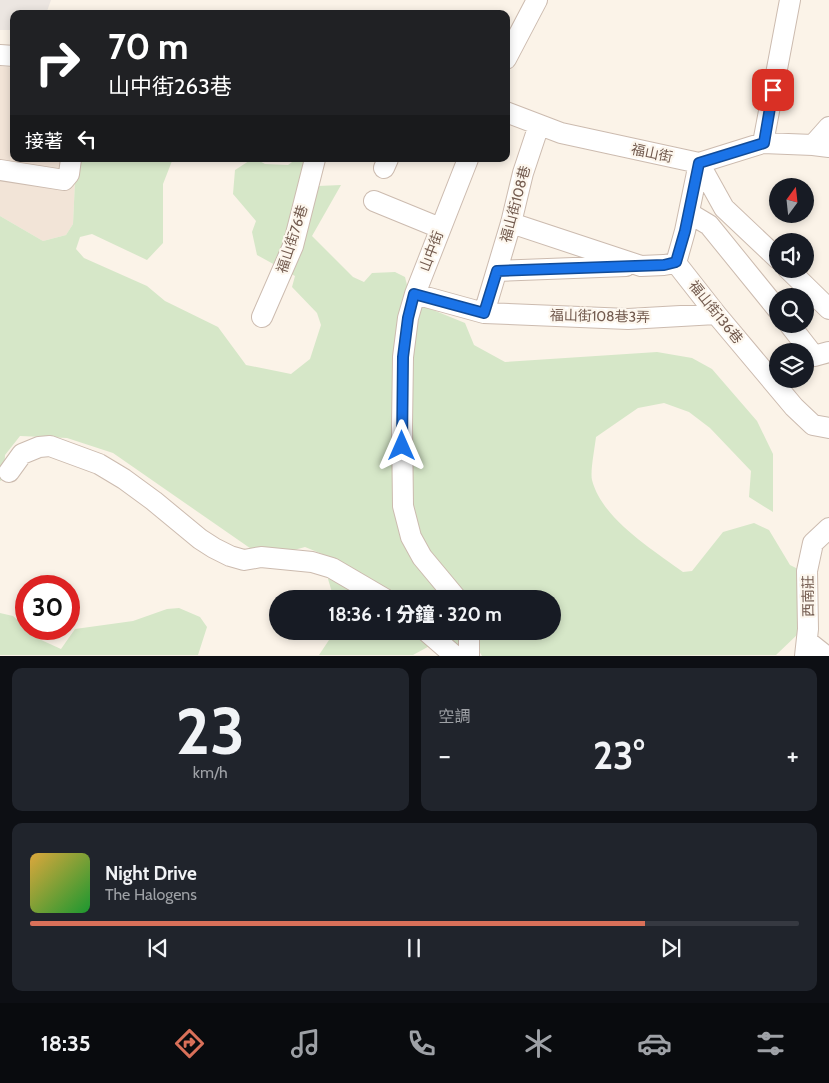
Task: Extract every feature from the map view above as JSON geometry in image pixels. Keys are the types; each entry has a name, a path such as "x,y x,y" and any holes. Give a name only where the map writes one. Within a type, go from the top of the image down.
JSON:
{"street":[{"path":"510,51 537,0"},
{"path":"764,143 790,0"},
{"name":"福山街","path":"510,114 561,133 699,163 764,143 821,146"},
{"name":"福山街108巷","path":"484,313 511,223 523,173 539,125"},
{"path":"821,146 829,127"},
{"path":"0,170 64,180 68,174 70,162"},
{"name":"福山街76巷","path":"262,317 293,246 315,162"},
{"name":"山中街","path":"450,590 422,557 411,537 403,506 403,357 408,318 414,294 467,162"},
{"path":"497,271 664,265 676,262 699,163"},
{"path":"699,163 724,208 769,250"},
{"path":"374,202 440,228"},
{"path":"688,213 709,225 769,299"},
{"path":"511,223 641,266"},
{"name":"福山街136巷","path":"676,262 716,314 794,406 813,425 829,428"},
{"path":"797,278 829,309"},
{"name":"福山街108巷3弄","path":"414,294 484,313 628,319 716,314"},
{"path":"796,333 814,356 829,352"},
{"path":"9,472 22,454 39,446 50,446 99,464 124,479 200,539 230,556 244,560 261,557 312,562 332,568 370,590"},
{"name":"西南莊","path":"826,656 806,648 808,629 806,572 813,543 829,528"},
{"path":"436,640 455,656"},
{"path":"469,640 470,656"}],"shaded area":[{"path":"0,0 51,0 47,10 10,10 10,30 0,30"},
{"path":"0,66 10,67 10,162 76,162 73,224 66,235 43,241 0,216"}],"green space":[{"path":"76,162 172,162 163,184 163,243 147,260 92,234 80,237 76,249 84,258 147,286 165,301 218,327 246,365 291,374 310,359 321,325 317,313 292,287 295,276 257,255 252,232 256,221 233,194 235,170 247,162 288,165 292,162 313,162 309,181 318,186 341,185 312,236 353,277 364,282 372,273 395,272 405,277 411,301 465,323 474,345 505,362 657,352 692,358 712,369 757,421 773,454 773,512 749,497 751,471 710,428 689,412 664,403 638,408 596,437 592,480 606,508 617,520 643,543 683,572 692,571 723,532 754,523 769,530 790,565 814,577 799,633 776,655 482,656 479,651 447,642 435,643 413,655 319,655 329,640 561,640 561,590 331,590 328,579 331,568 327,556 305,547 269,557 257,553 113,453 67,438 20,436 5,455 4,479 0,481 0,216 43,241 66,235 73,224"},
{"path":"179,608 200,617 207,627 198,655 0,655 0,613 15,618 15,640 41,640 61,649 67,640 80,640 80,628 133,621 167,609"}],"route":[{"path":"402,446 403,357 408,318 414,294 484,313 497,271 664,265 676,262 685,231 699,163 764,143 773,90"}]}
